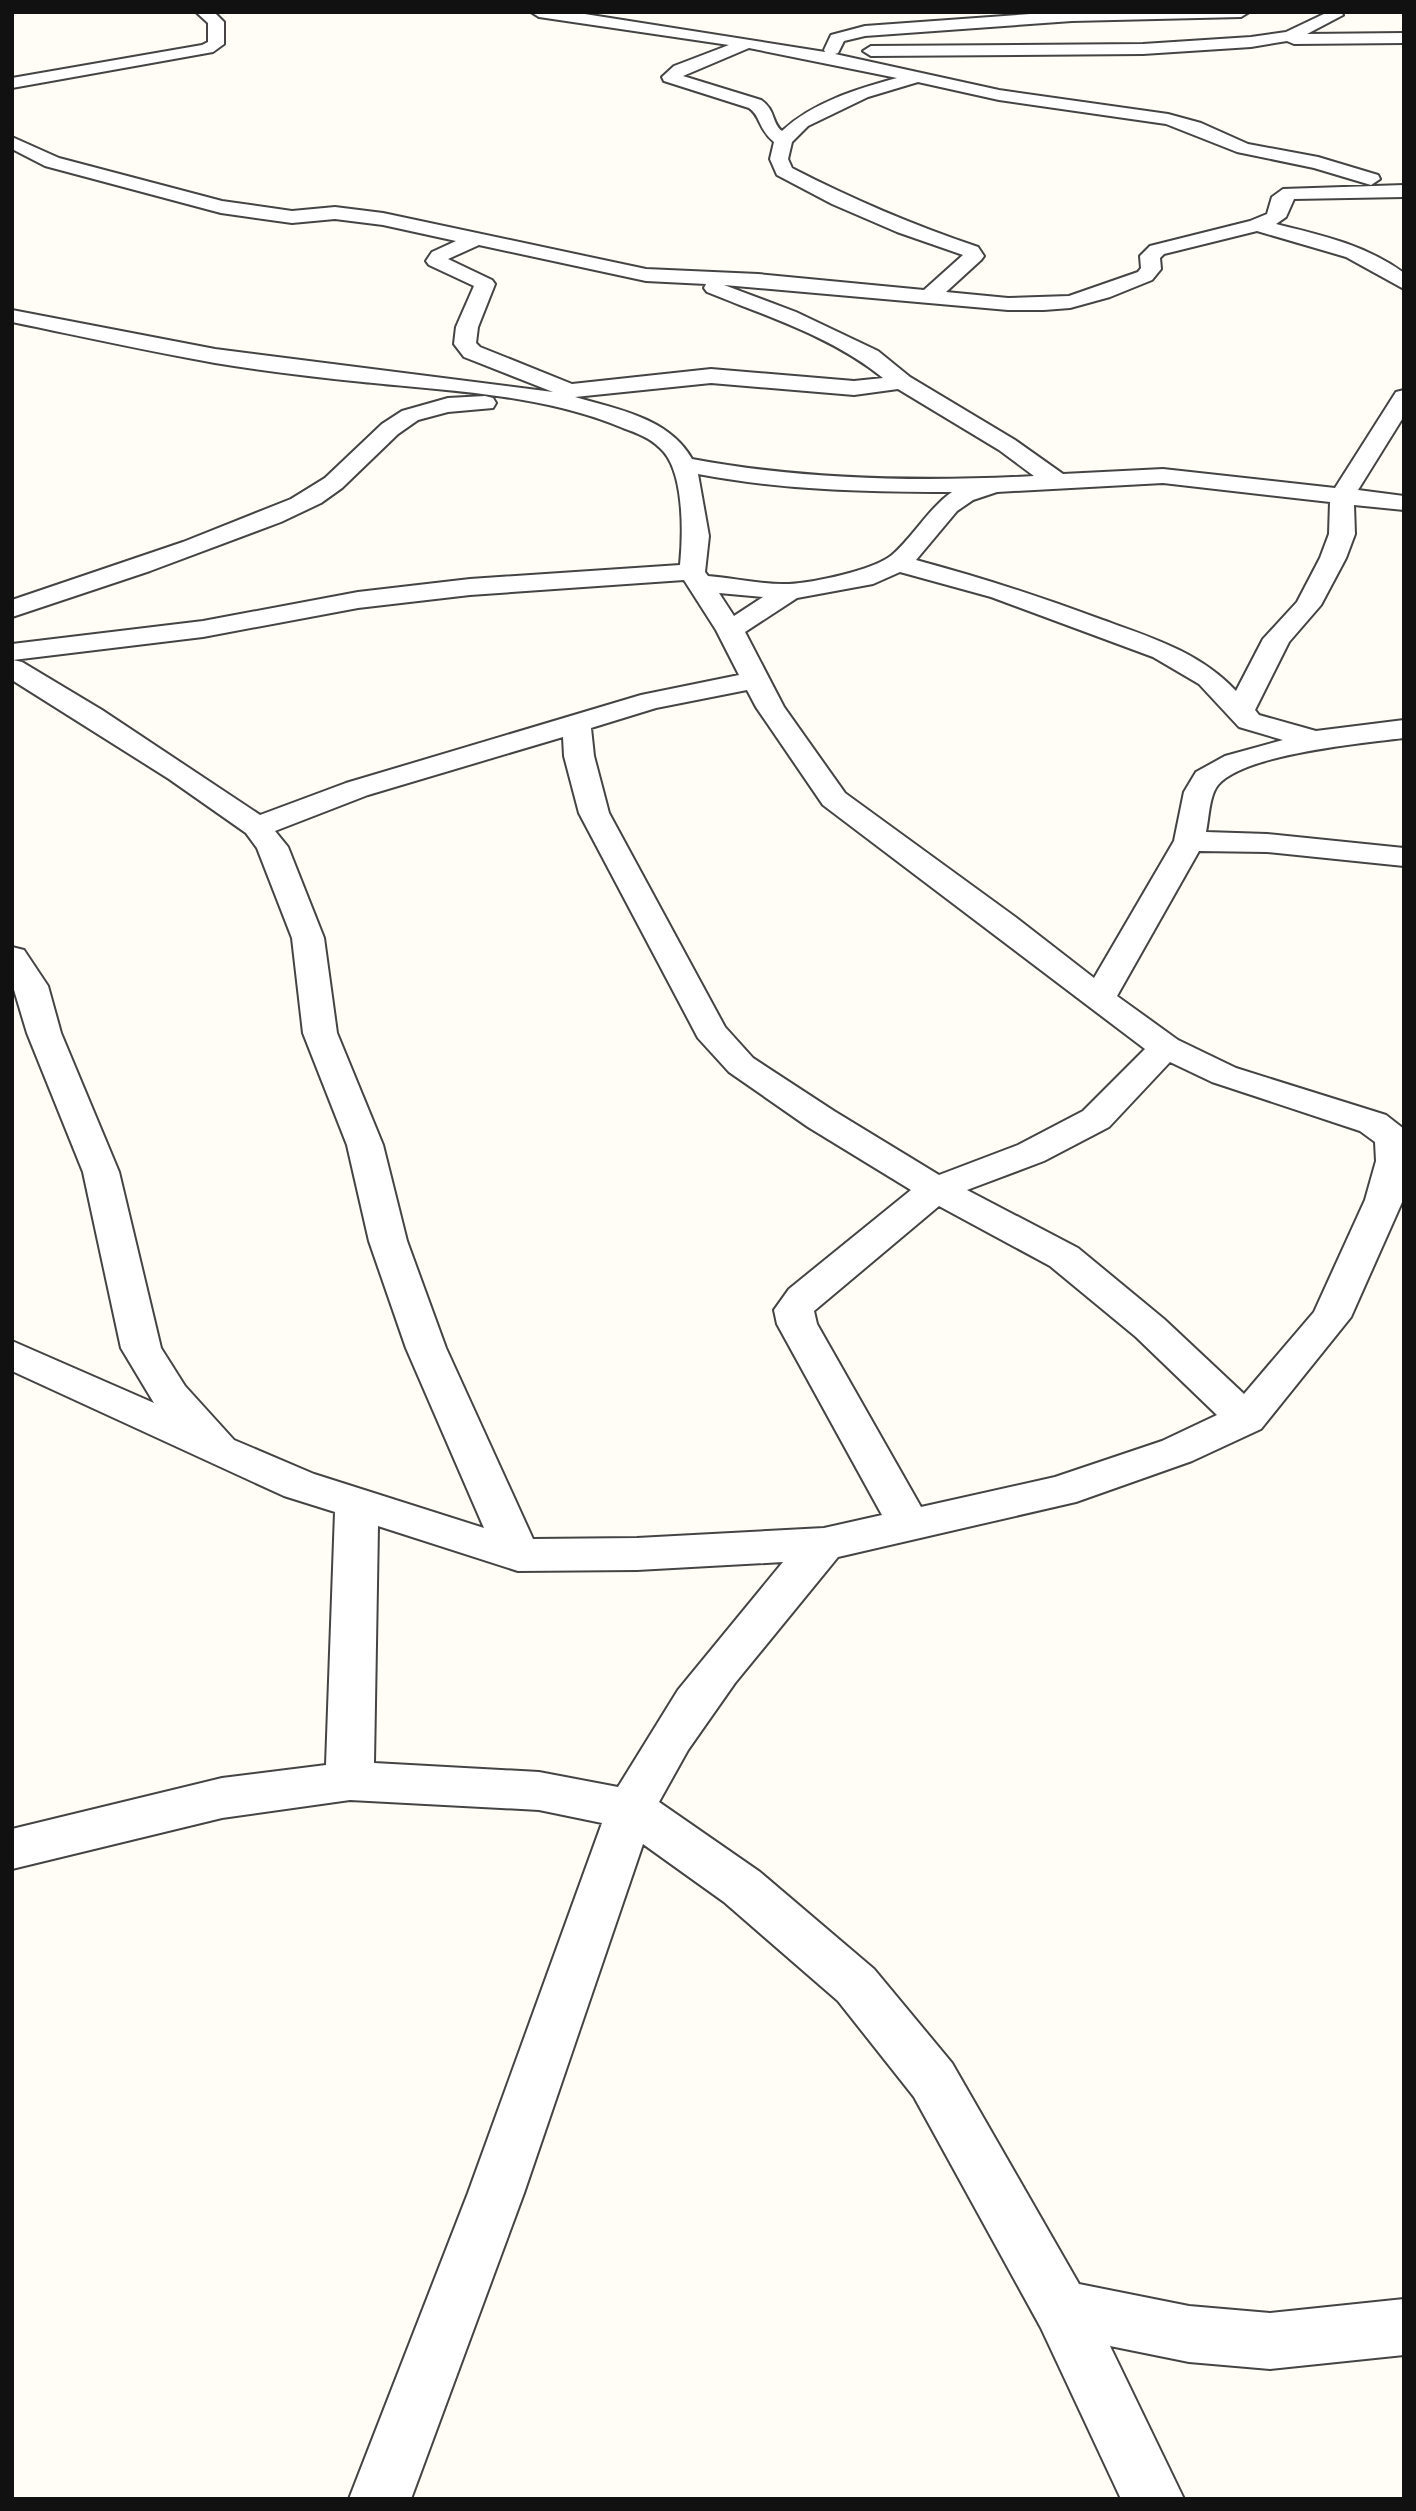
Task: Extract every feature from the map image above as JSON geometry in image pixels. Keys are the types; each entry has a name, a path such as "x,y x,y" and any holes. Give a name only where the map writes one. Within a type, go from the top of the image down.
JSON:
{"street":[{"path":"12,83 207,49 216,44 216,22 204,12"},
{"path":"539,12 792,50 999,95 1168,119 1195,127 1243,148 1318,163 1404,188"},
{"path":"832,50 837,38 865,31 1072,16 1241,12"},
{"path":"1302,13 1343,14"},
{"path":"1275,39 1307,30 1343,14"},
{"path":"1174,48 1166,34 1171,25 1187,15"},
{"path":"697,37 707,27 709,20"},
{"path":"792,50 1014,52 1174,48 1275,39 1404,38"},
{"path":"748,44 680,69 670,77 755,104 764,110 770,130 783,140"},
{"path":"918,78 862,93 802,122 783,140 779,159 784,170 870,215 971,251 974,256 928,297"},
{"path":"12,142 52,162 221,207 292,217 355,215 552,254 621,271 758,279 1007,304 1070,302 1103,293 1146,276 1151,268 1150,256 1157,250 1257,225 1276,216 1282,197 1290,193 1404,188"},
{"path":"1257,225 1335,245 1394,274 1404,283"},
{"path":"12,1355 299,1485 518,1555 637,1554 824,1544 1061,1492 1177,1451 1246,1419 1331,1317 1384,1200 1394,1161 1393,1138 1373,1123 1224,1075 1166,1047 834,799 795,747 755,680 730,630 696,577 696,536 683,464 673,446 658,434 565,396 472,352 465,344 467,327 485,284 436,261 439,256 476,239"},
{"path":"671,276 720,290 788,317 870,356 902,382 1007,445 1057,481"},
{"path":"12,316 269,364 565,396"},
{"path":"12,609 119,575 215,539 321,492 355,468 391,428 409,416 442,407 471,403 538,404 565,396 711,376 854,388 902,382"},
{"path":"1235,762 1245,715 1277,639 1308,605 1342,534 1342,497 1404,397"},
{"path":"683,464 798,481 893,485 1000,485 1163,476 1404,503"},
{"path":"12,652 203,629 358,600 483,586 696,577 789,592 864,578 898,563 916,546 947,506 964,495 1000,485"},
{"path":"898,563 1000,591 1163,651 1209,678 1245,715 1315,740"},
{"path":"730,630 789,592"},
{"path":"12,668 92,716 257,827 272,847 308,939 320,1032 365,1145 392,1253 426,1348 518,1555"},
{"path":"257,827 357,789 651,701 755,680"},
{"path":"576,724 579,756 594,813 710,1031 741,1065 821,1119 936,1189 1064,1257 1150,1328 1246,1419"},
{"path":"1099,998 1160,896 1189,841 1199,792 1208,778 1235,762 1315,740 1404,729"},
{"path":"1189,841 1267,844 1404,857"},
{"path":"12,957 31,986 44,1033 101,1172 141,1348 170,1396 219,1450"},
{"path":"909,1524 797,1324 794,1310 803,1298 936,1189 1031,1153 1097,1119 1166,1047"},
{"path":"350,1781 357,1503"},
{"path":"380,2499 496,2193 631,1809 650,1770 721,1664 824,1544"},
{"path":"12,1849 222,1798 350,1781 539,1791 631,1809 742,1887 856,1984 933,2080 1061,2308 1153,2499"},
{"path":"1061,2308 1189,2334 1270,2341 1404,2327"}]}
